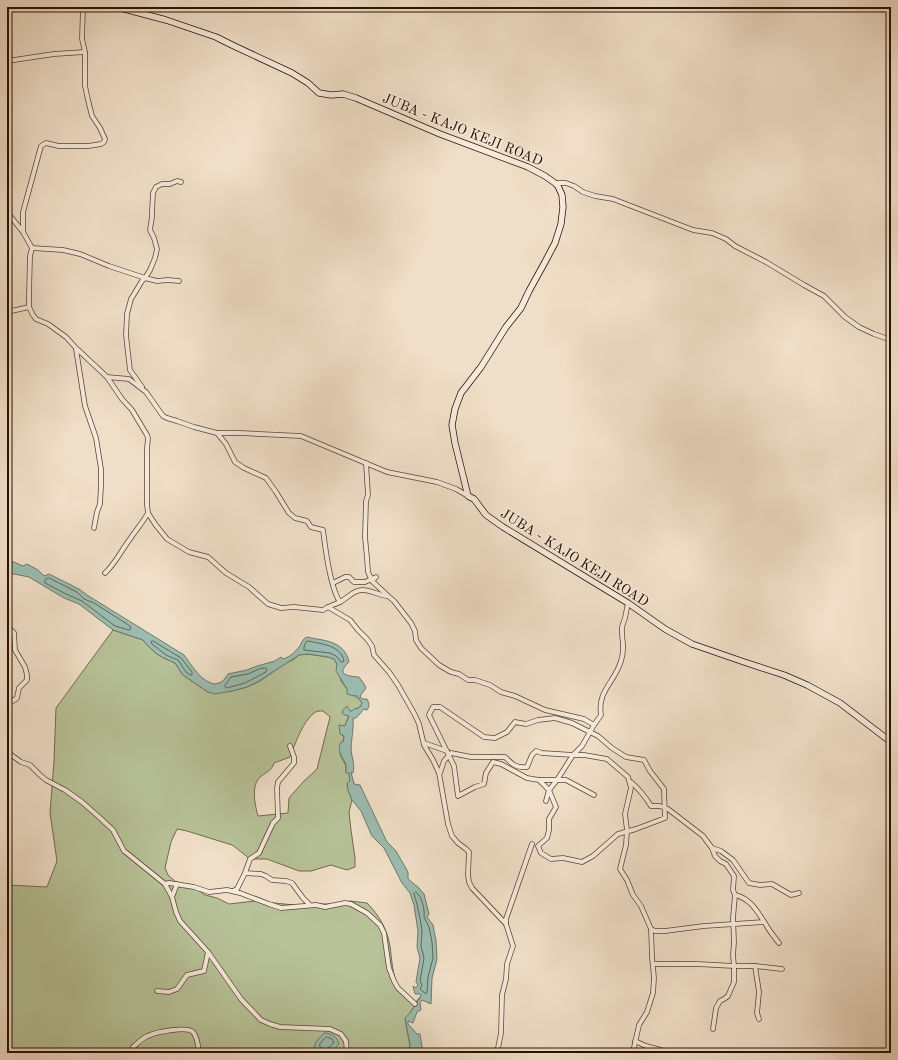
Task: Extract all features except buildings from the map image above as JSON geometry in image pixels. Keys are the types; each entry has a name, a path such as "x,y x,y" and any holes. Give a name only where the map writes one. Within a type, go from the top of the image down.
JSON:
{"main road":[{"name":"JUBA - KAJO KEJI ROAD","path":"117,7 216,37 292,73 308,83 319,93 331,95 343,94 356,98 440,134 528,167 555,183 562,195 563,207 561,224 555,243 520,308 506,327 481,367 461,393 455,409 452,425 468,496 474,499 486,515 503,527 628,603 665,629 692,644 784,675 807,685 840,703 891,742"}],"street":[{"path":"23,232 23,212 42,144 46,143 59,146 88,146 101,144 104,142 100,128 92,116 85,86 85,52 82,39 83,7"},
{"path":"144,14 148,7"},
{"path":"7,16 9,33 7,39"},
{"path":"7,61 54,54 85,52"},
{"path":"181,182 177,181 170,184 162,184 156,187 153,193 150,230 157,249 156,258 131,299 127,314 126,335 130,370 163,416 217,433 301,436 387,472 436,482 456,489 468,496"},
{"path":"555,183 566,183 595,196 613,199 693,230 712,233 726,239 735,246 766,262 804,286 824,296 845,317 859,327 891,340"},
{"path":"7,212 23,232 32,248 30,256 29,307 36,319 48,324 66,337 107,377 122,399 132,410 147,435 148,513 167,539 189,552 208,557 221,570 249,587 268,604 281,608 294,607 323,610 340,602 354,591 364,590 375,592 383,596 388,596"},
{"path":"32,248 63,250 80,254 157,282 168,280 179,281"},
{"path":"7,312 29,307"},
{"path":"76,348 85,406 96,438 101,469 100,504 94,528"},
{"path":"107,377 129,379 146,392"},
{"path":"217,433 226,444 235,462 244,468 266,478 289,513 295,518 307,521 311,527 323,530 326,553 333,584 340,602"},
{"path":"366,463 368,495 366,501 365,537 368,572 372,581 394,601 411,623 415,631 416,640 421,648 439,665 468,680 475,680 490,685 501,692 515,696 545,710 584,719 594,725"},
{"path":"105,573 111,568 148,513"},
{"path":"333,584 344,577 349,577 354,582 365,582 376,577 372,581"},
{"path":"546,801 549,790 573,755 582,746 600,715 599,708 601,698 621,663 624,651 622,626 628,603"},
{"path":"328,607 350,620 367,639 372,646 374,655 392,676 415,715 419,724 424,745 440,773 448,824 452,836 469,852 468,875 470,884 506,924"},
{"path":"7,626 14,633 15,650 25,667 27,680 20,688 17,698 7,705"},
{"path":"539,780 549,790 556,807 549,819 547,838 538,846 541,854 551,859 563,858 582,862 592,856 618,834 665,818 664,789 650,771 644,760 626,757 598,736 572,722 554,718 538,720 526,724 515,722 507,732 495,738 484,737 440,707 433,707 429,715 454,766 458,796 484,784 486,774 492,762 501,764 527,778 539,780 566,780 594,795"},
{"path":"424,743 451,753 471,757 505,757 518,768 527,767 532,755 536,751 542,753 584,755 607,759 628,777 631,788 625,814 627,830 626,845 620,869 627,880 633,896 641,906 651,929 654,978 653,993 647,1012 639,1025 633,1052 631,1053"},
{"path":"232,891 237,889 250,859 259,853 273,823 278,818 278,782 294,763 294,757 290,746"},
{"path":"7,749 10,754 21,762 30,765 40,776 65,790 82,802 113,830 124,851 165,884 172,897 180,921 208,952 241,999 262,1020 280,1027 330,1030 341,1034 346,1041 347,1053"},
{"path":"440,773 444,761 451,753"},
{"path":"630,782 643,794 651,806 660,806 668,809 703,836 712,848 715,856 726,864 734,876 734,982 728,996 724,1000 720,1001 716,1008 713,1029"},
{"path":"497,1053 501,1033 502,995 506,979 507,964 513,946 506,924 506,919 532,844"},
{"path":"712,848 721,851 733,860 749,883 760,885 772,884 790,895 799,893"},
{"path":"245,873 261,874 272,880 292,883 302,898 309,904"},
{"path":"165,884 170,883 194,887 209,892 227,890 240,892 281,908 316,905 325,907 351,904 375,919 382,928 389,968 396,985 415,1004"},
{"path":"172,897 176,884"},
{"path":"735,895 740,896 753,905 779,943"},
{"path":"651,929 655,931 665,931 704,926 764,922"},
{"path":"157,991 169,992 177,990 187,976 204,971 208,952"},
{"path":"652,964 755,966 782,969"},
{"path":"755,966 759,992 757,1013 759,1019"},
{"path":"133,1047 148,1035 183,1029 193,1032 198,1043 199,1053"},
{"path":"635,1041 661,1050 664,1053"}],"green space":[{"path":"113,630 143,640 157,654 175,663 183,675 208,692 232,691 247,687 260,681 299,655 308,654 334,659 337,664 341,681 347,689 358,697 362,703 361,706 345,715 349,715 345,726 343,726 341,734 344,737 340,754 346,766 346,772 349,773 350,781 347,786 352,800 349,812 355,867 347,870 331,865 311,871 299,871 267,859 250,859 232,845 177,829 171,842 165,868 168,875 177,883 194,887 205,895 217,898 229,904 255,901 294,905 338,904 350,901 367,903 379,917 385,928 390,946 394,973 399,988 415,1003 421,996 405,1019 410,1053 324,1053 327,1052 314,1047 320,1053 7,1053 7,885 47,887 57,861 50,813 56,708","holes":["317,711 323,711 330,717 317,769 289,798 288,813 258,816 254,791 259,778 270,770 274,763 290,757 306,721 314,713"]}],"water":[{"path":"7,559 23,566 27,564 38,570 44,576 49,574 79,589 184,655 199,675 212,684 217,684 223,681 228,674 247,670 275,661 281,657 283,659 288,657 296,651 303,640 307,637 338,645 343,649 349,662 345,666 343,672 347,675 359,677 366,688 360,696 362,699 367,699 369,704 367,710 364,709 356,718 353,718 351,750 354,768 353,773 351,772 354,784 360,785 387,842 396,851 408,872 408,879 424,894 429,914 427,917 433,925 437,959 432,978 431,1004 422,1000 420,1003 421,1010 417,1012 413,1023 408,1021 408,1024 417,1034 420,1034 423,1053 410,1053 405,1018 421,996 420,994 415,994 413,986 416,988 418,985 416,982 420,958 417,947 418,931 414,905 410,893 402,883 384,848 372,836 361,811 352,800 348,790 347,783 350,781 349,773 346,773 346,765 340,754 339,748 344,737 340,734 339,725 345,726 348,719 349,716 342,713 347,706 350,711 352,711 361,706 362,703 358,697 356,698 356,695 354,696 347,694 347,689 336,671 337,664 334,659 308,654 299,655 247,687 215,694 208,692 183,675 175,663 157,654 143,640 113,630 79,604 64,598 29,577 9,573 7,571"},
{"path":"324,1033 334,1036 339,1044 331,1051 320,1053 314,1047 316,1042"}]}
